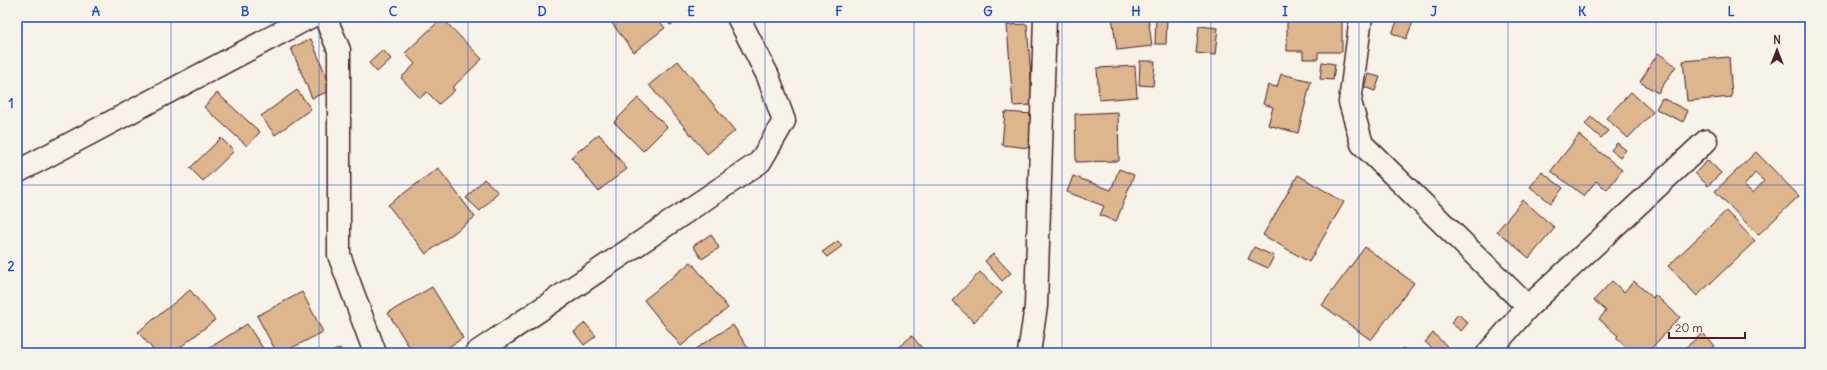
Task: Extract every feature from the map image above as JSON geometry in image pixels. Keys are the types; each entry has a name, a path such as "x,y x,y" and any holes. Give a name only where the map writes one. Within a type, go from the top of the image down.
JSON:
{"street":[{"path":"17,172 310,17"},
{"path":"325,17 339,50 339,255 375,353"},
{"path":"476,353 760,162 784,121 768,76 738,17"},
{"path":"1029,353 1036,306 1045,17"},
{"path":"1361,17 1350,102 1362,144 1528,307"},
{"path":"1488,353 1528,307 1706,141"}],"building":[{"path":"607,17 656,17 665,28 634,52"},
{"path":"666,17 686,17 670,25"},
{"path":"1112,17 1148,17 1152,46 1117,50"},
{"path":"1156,17 1167,17 1166,44 1155,44"},
{"path":"1287,17 1342,17 1342,52 1318,52 1318,59 1303,59 1303,51 1287,51"},
{"path":"1399,17 1415,17 1406,39 1392,33"},
{"path":"442,18 482,59 452,88 455,90 439,104 427,92 420,98 401,78 415,64 405,53"},
{"path":"1027,24 1033,105 1013,106 1007,25"},
{"path":"1199,26 1218,28 1215,55 1196,53"},
{"path":"311,39 332,90 312,98 291,48"},
{"path":"383,50 391,59 377,72 369,63"},
{"path":"1658,53 1676,66 1658,93 1640,82"},
{"path":"1729,57 1732,97 1687,101 1683,61"},
{"path":"678,61 735,131 707,154 649,85"},
{"path":"1140,61 1155,61 1153,86 1139,85"},
{"path":"1322,62 1335,64 1333,80 1320,79"},
{"path":"1135,66 1137,97 1099,100 1097,68"},
{"path":"1281,74 1311,81 1298,133 1268,125 1273,107 1263,104 1268,85 1277,87"},
{"path":"1368,74 1380,77 1375,91 1364,87"},
{"path":"297,90 311,109 275,135 261,116"},
{"path":"1631,92 1653,112 1628,138 1606,118"},
{"path":"217,93 260,132 247,146 204,107"},
{"path":"638,98 667,127 643,151 614,122"},
{"path":"1662,98 1688,111 1683,122 1656,109"},
{"path":"1005,112 1032,114 1029,148 1002,145"},
{"path":"1118,112 1119,161 1076,162 1075,114"},
{"path":"1591,117 1608,131 1601,138 1585,124"},
{"path":"599,134 627,169 598,191 571,157"},
{"path":"1579,135 1622,170 1607,190 1596,181 1584,196 1551,171"},
{"path":"221,138 234,151 203,181 190,168"},
{"path":"1617,143 1626,150 1620,157 1611,150"},
{"path":"1756,152 1799,196 1758,235 1715,191","holes":["1755,173 1764,181 1753,193 1744,186"]},
{"path":"1708,160 1721,173 1708,186 1695,173"},
{"path":"438,168 475,217 426,254 388,205"},
{"path":"1119,169 1134,175 1116,222 1100,215 1104,206 1067,192 1073,176 1111,190"},
{"path":"1542,172 1563,188 1551,203 1530,187"},
{"path":"1298,175 1344,202 1309,262 1263,235"},
{"path":"484,179 498,192 480,211 466,198"},
{"path":"1523,200 1555,228 1529,258 1497,231"},
{"path":"1726,211 1755,241 1697,296 1668,266"},
{"path":"711,234 719,248 702,259 693,246"},
{"path":"838,241 842,246 827,257 822,252"},
{"path":"1254,247 1274,256 1268,268 1248,259"},
{"path":"1365,247 1414,283 1371,340 1322,305"},
{"path":"993,254 1011,273 1002,281 985,261"},
{"path":"691,262 728,308 681,346 644,300"},
{"path":"980,272 1002,293 974,322 952,301"},
{"path":"1612,281 1624,292 1634,281 1653,298 1655,295 1680,317 1647,353 1632,353 1616,338 1618,336 1599,319 1606,311 1594,300"},
{"path":"432,287 463,338 439,353 413,353 388,313"},
{"path":"190,290 215,320 173,353 156,353 138,332"},
{"path":"302,292 323,332 282,353 277,353 257,316"},
{"path":"1458,314 1468,323 1461,331 1451,323"},
{"path":"585,323 596,336 584,345 574,332"},
{"path":"247,324 266,353 203,352"},
{"path":"733,325 749,350 744,353 698,353 695,349"},
{"path":"1433,333 1448,347 1442,353 1438,353 1425,342"},
{"path":"1703,333 1714,346 1706,353 1679,353"},
{"path":"912,336 926,353 891,353"},
{"path":"340,348 343,353 330,353"},
{"path":"1403,348 1412,353 1400,353"},
{"path":"675,349 679,353 671,353"}]}
